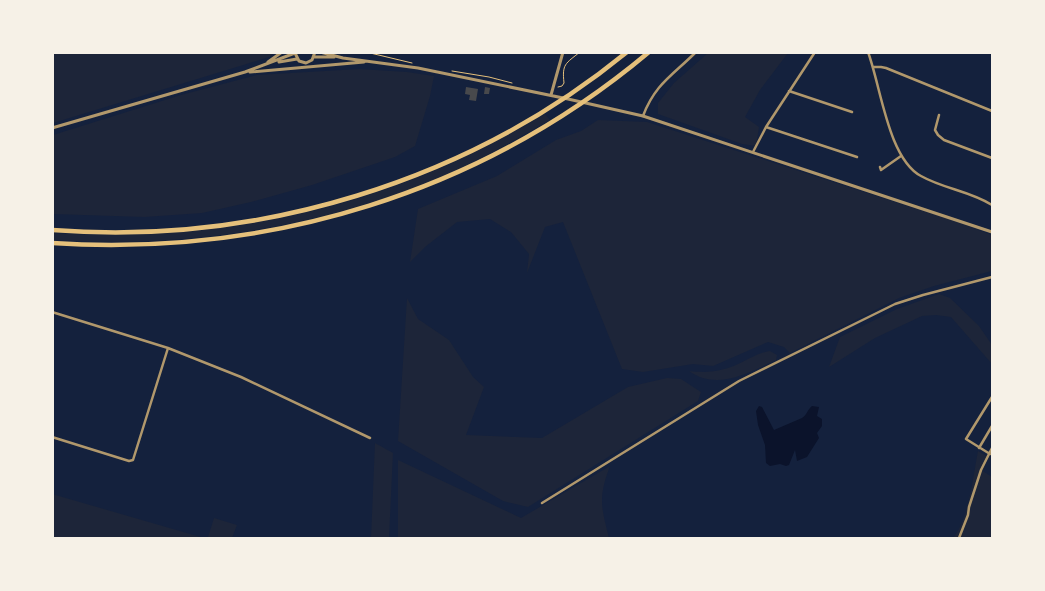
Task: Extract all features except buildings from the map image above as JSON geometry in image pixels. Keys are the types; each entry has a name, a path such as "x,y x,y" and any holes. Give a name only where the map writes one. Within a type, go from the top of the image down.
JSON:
{"highway":[{"path":"52,230 127,233 177,231 222,226 304,211 384,187 480,147 549,108 627,52"},
{"path":"52,243 129,246 217,240 309,223 390,200 426,186 511,146 600,91 649,52"}],"street":[{"path":"256,68 274,60 282,52"},
{"path":"314,52 314,57"},
{"path":"320,52 343,58"},
{"path":"332,52 343,58"},
{"path":"552,95 563,52"},
{"path":"643,116 648,102 658,88 696,52"},
{"path":"753,152 766,127 815,52"},
{"path":"868,52 893,138 906,164 919,175 976,196 992,204"},
{"path":"276,62 295,53 297,58 306,63 314,57 343,58 418,68 552,95 643,116 992,231"},
{"path":"52,128 276,62 297,58"},
{"path":"245,72 373,62"},
{"path":"873,67 881,66 992,111"},
{"path":"790,91 852,112"},
{"path":"939,115 935,130 941,138 992,158"},
{"path":"766,127 857,157"},
{"path":"880,167 882,170 901,156"},
{"path":"542,502 739,381 894,304 992,277"},
{"path":"52,312 168,348 241,377 370,438"},
{"path":"52,437 129,461 133,460 168,348"},
{"path":"990,454 966,439 992,397"},
{"path":"979,448 992,426"},
{"path":"959,538 981,470 992,448"}],"path":[{"path":"560,87 564,85 562,71 564,64 580,52"},
{"path":"366,53 417,64"},
{"path":"464,72 515,84"}],"shaded area":[{"path":"53,52 274,53 269,57 53,123"},
{"path":"708,53 788,53 760,90 745,117 759,127 756,146 742,144 658,114 658,103 674,83"},
{"path":"359,69 434,76 415,146 395,157 312,185 202,213 144,217 53,214 53,135 181,95 257,75"},
{"path":"545,114 550,120 456,170 379,200 334,213 288,224 195,238 100,242 53,240 52,233 100,235 195,231 288,217 379,192 424,175 486,147"},
{"path":"598,120 647,122 992,235 992,271 934,286 899,298 790,353 784,347 768,342 713,366 693,364 643,372 622,369 563,222 545,227 527,273 529,254 511,232 490,219 457,222 425,247 410,262 418,209 497,176 556,140 581,131"},
{"path":"939,294 950,298 979,326 992,345 992,364 951,317 936,315 922,316 875,338 829,367 840,337 897,309"},
{"path":"407,298 418,319 449,340 473,377 484,387 466,435 542,438 628,387 667,378 681,379 701,392 698,401 528,507 503,501 398,441"},
{"path":"770,351 777,355 776,360 732,378 710,380 689,371 718,371"},
{"path":"759,406 762,407 774,430 802,418 812,406 819,407 817,416 822,419 822,426 817,433 819,438 807,457 797,461 795,450 789,465 770,466 766,463 765,445 758,425 756,411"},
{"path":"375,443 393,453 389,538 371,538"},
{"path":"978,451 988,457 983,471 992,477 992,538 953,538 967,509"},
{"path":"398,460 521,518 610,466 602,494 604,518 609,538 398,538"},
{"path":"52,494 204,538 53,538"},
{"path":"214,518 237,525 232,538 204,538 208,537"}]}
